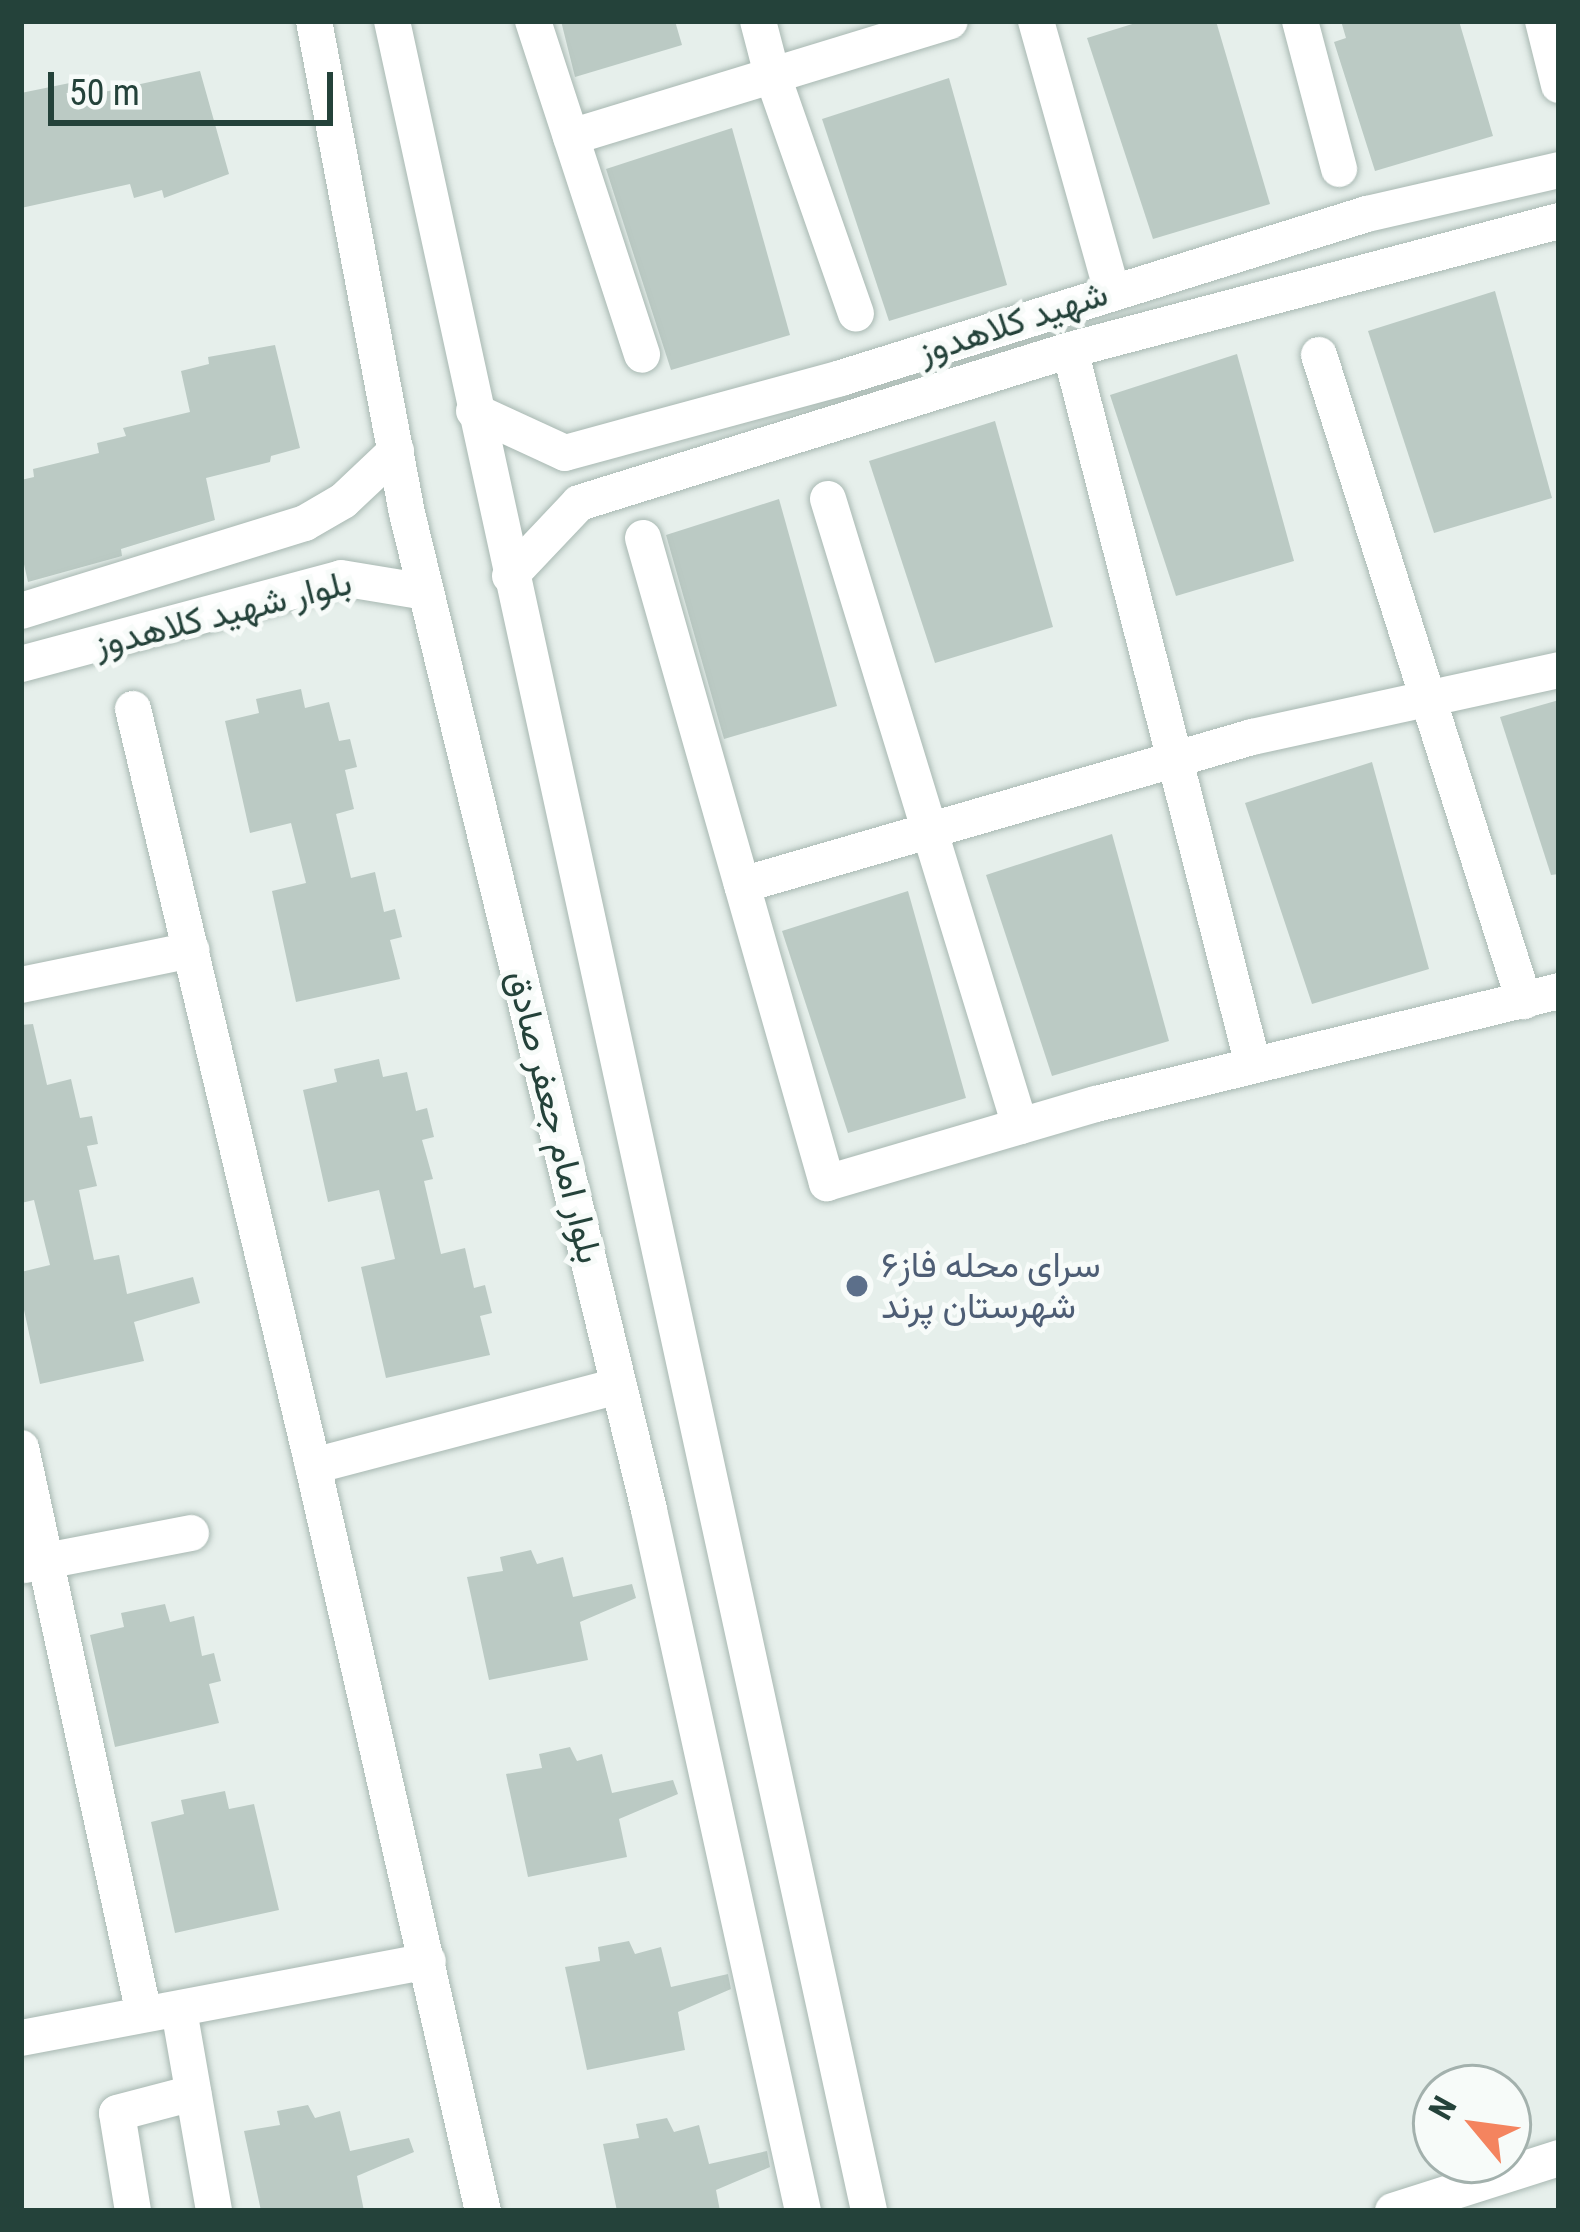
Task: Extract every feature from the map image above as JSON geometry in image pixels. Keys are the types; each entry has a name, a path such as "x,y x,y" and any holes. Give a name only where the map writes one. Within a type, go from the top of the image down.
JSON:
{"street":[{"name":"بلوار امام جعفر صادق","path":"314,21 426,592 619,1386 803,2211"},
{"name":"بلوار امام جعفر صادق","path":"392,21 869,2211"},
{"path":"533,21 642,355"},
{"path":"758,21 856,314"},
{"path":"571,136 771,71 950,21"},
{"path":"1036,21 1112,292"},
{"path":"1300,21 1339,169"},
{"path":"1543,21 1559,85"},
{"name":"شهید کلاهدوز","path":"565,453 841,378 1367,214 1559,170"},
{"name":"شهید کلاهدوز","path":"578,502 1070,350 1559,221"},
{"path":"1070,350 1253,1065"},
{"path":"643,538 827,1183 1020,1126 1541,996 1428,700 1319,355"},
{"path":"841,378 853,418"},
{"path":"474,411 565,453 554,470 554,484 578,502 510,576"},
{"name":"بلوار شهید کلاهدوز","path":"21,611 304,523 343,501 395,451"},
{"path":"828,499 1020,1126"},
{"name":"بلوار شهید کلاهدوز","path":"21,664 341,578 426,592"},
{"path":"742,885 1177,760 1559,670"},
{"path":"134,709 483,2211"},
{"path":"21,985 191,950"},
{"path":"313,1466 619,1386"},
{"path":"21,1448 33,1563 161,2012 194,2093 214,2211"},
{"path":"33,1563 191,1533"},
{"path":"21,2038 428,1961"},
{"path":"133,2211 117,2113 194,2093"},
{"path":"1393,2211 1559,2158"}],"building":[{"path":"561,21 675,21 682,45 575,77"},
{"path":"1142,21 1216,21 1270,204 1153,239 1087,38"},
{"path":"1341,21 1459,21 1493,136 1375,171 1334,42 1346,38"},
{"path":"200,71 229,174 164,198 162,190 134,198 130,184 21,208 21,93 99,77 104,92"},
{"path":"949,78 1007,285 889,321 822,119"},
{"path":"732,128 790,335 671,370 606,169"},
{"path":"1495,291 1552,498 1434,533 1368,331"},
{"path":"275,345 300,448 271,456 270,462 206,478 215,520 121,549 122,556 28,582 21,551 21,480 34,477 33,469 99,453 97,443 126,436 123,428 190,412 181,371 209,364 208,357"},
{"path":"1237,354 1294,561 1176,596 1110,395"},
{"path":"995,421 1053,627 935,663 869,461"},
{"path":"779,499 837,706 724,739 666,535"},
{"path":"301,689 305,708 329,702 339,741 350,739 357,767 345,770 354,809 336,814 351,878 375,872 384,912 395,909 402,937 390,940 400,979 296,1002 272,891 306,883 291,823 250,833 225,721 259,713 256,699"},
{"path":"1559,700 1559,874 1551,875 1500,717"},
{"path":"1372,762 1429,969 1312,1004 1245,803"},
{"path":"1112,834 1169,1041 1052,1076 986,875"},
{"path":"908,891 966,1098 848,1133 782,931"},
{"path":"33,1024 47,1085 71,1079 80,1118 92,1116 98,1144 87,1146 97,1186 79,1190 94,1260 119,1255 127,1294 193,1277 200,1303 134,1322 144,1361 40,1384 21,1296 21,1272 50,1265 34,1200 21,1203 21,1025"},
{"path":"379,1059 383,1077 407,1072 416,1111 427,1108 434,1137 422,1140 433,1179 424,1181 441,1254 465,1248 474,1288 485,1285 492,1313 480,1316 490,1355 386,1378 361,1267 395,1259 379,1190 328,1202 303,1090 337,1082 334,1069"},
{"path":"531,1550 537,1564 563,1557 573,1597 632,1584 636,1598 580,1622 588,1660 489,1680 467,1577 503,1571 500,1557"},
{"path":"165,1604 170,1622 194,1616 202,1656 214,1653 221,1681 209,1684 219,1723 115,1747 90,1635 124,1627 121,1613"},
{"path":"570,1747 577,1761 602,1754 612,1793 673,1780 678,1794 619,1819 627,1857 528,1877 506,1774 542,1768 539,1754"},
{"path":"225,1791 229,1809 254,1804 279,1910 175,1933 151,1822 184,1814 181,1800"},
{"path":"629,1941 635,1954 661,1947 671,1987 728,1974 731,1989 678,2012 685,2050 587,2070 565,1967 600,1961 598,1947"},
{"path":"308,2105 315,2118 340,2111 350,2151 409,2138 414,2152 357,2176 364,2211 261,2211 244,2131 280,2125 277,2111"},
{"path":"667,2118 674,2132 699,2125 709,2164 767,2151 770,2167 716,2190 720,2211 617,2211 603,2144 639,2138 636,2124"}],"place":[{"name":"سرای محله فاز۶ شهرستان پرند","path":"857,1286"}]}
